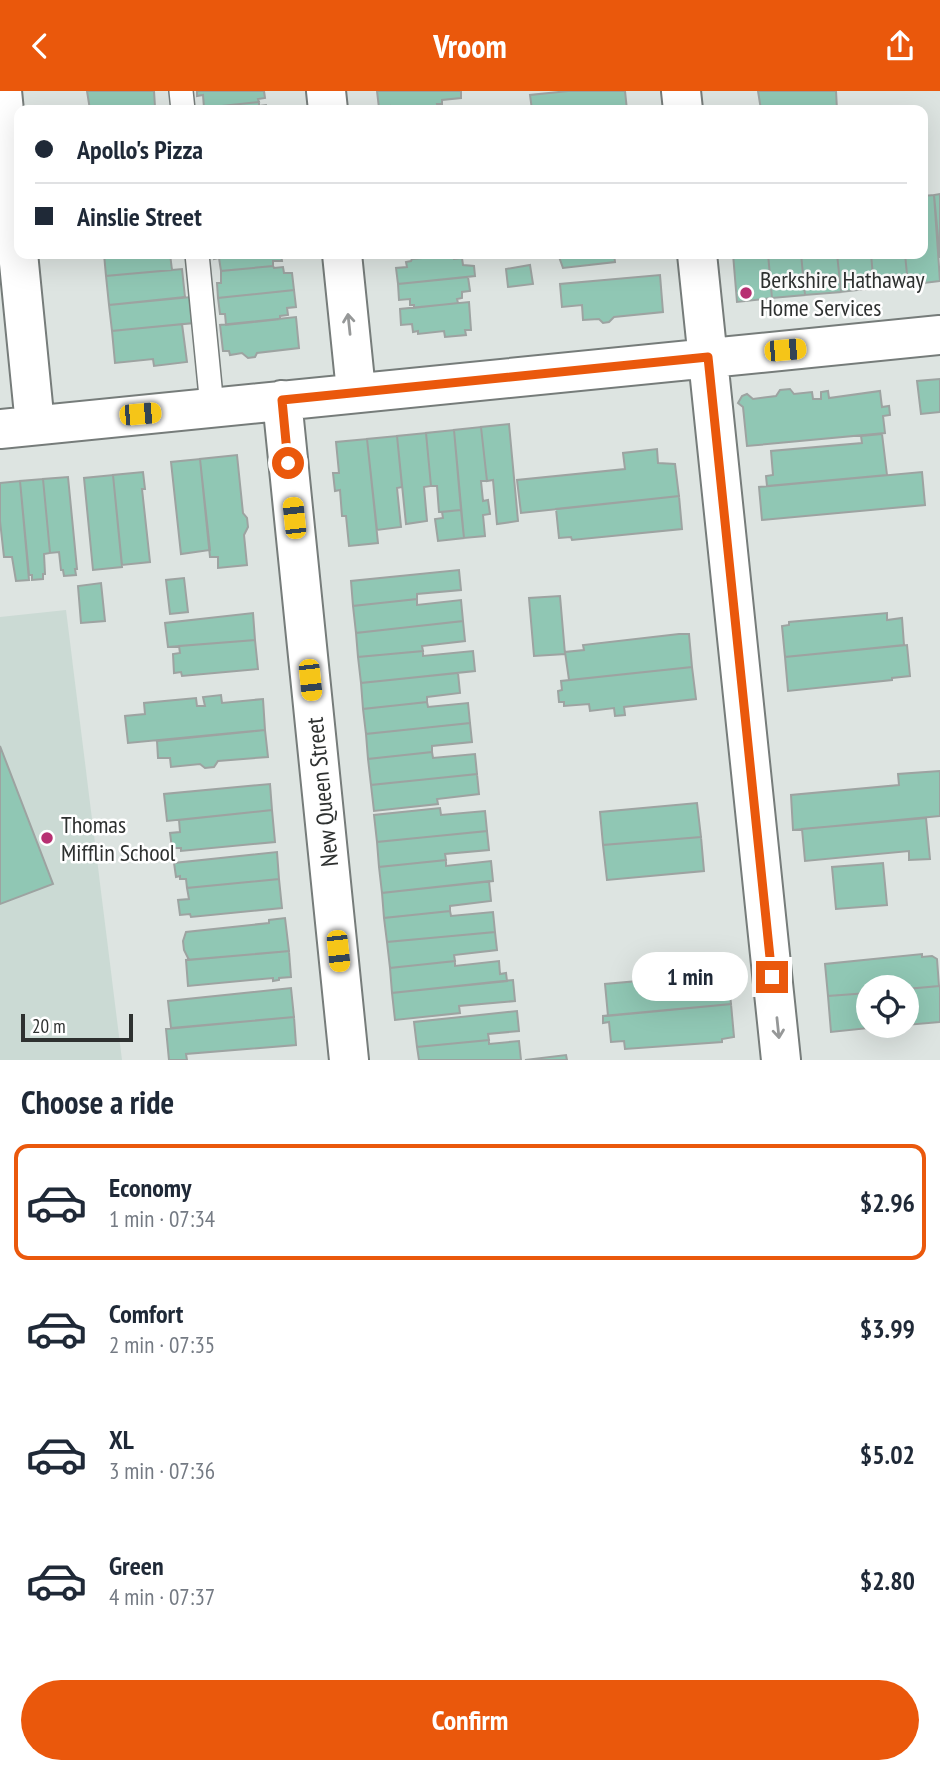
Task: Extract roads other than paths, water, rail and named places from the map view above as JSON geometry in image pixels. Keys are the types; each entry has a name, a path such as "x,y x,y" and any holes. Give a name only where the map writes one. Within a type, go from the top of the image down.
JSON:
{"street":[{"path":"2,91 18,427 356,391 940,335"},
{"path":"343,259 356,391"},
{"path":"698,259 781,1060"},
{"name":"New Queen Street","path":"282,400 349,1060"}],"lane":[{"path":"197,259 212,407"}],"place":[{"name":"Berkshire Hathaway Home Services","path":"746,293"},
{"name":"Thomas Mifflin School","path":"47,838"}]}
